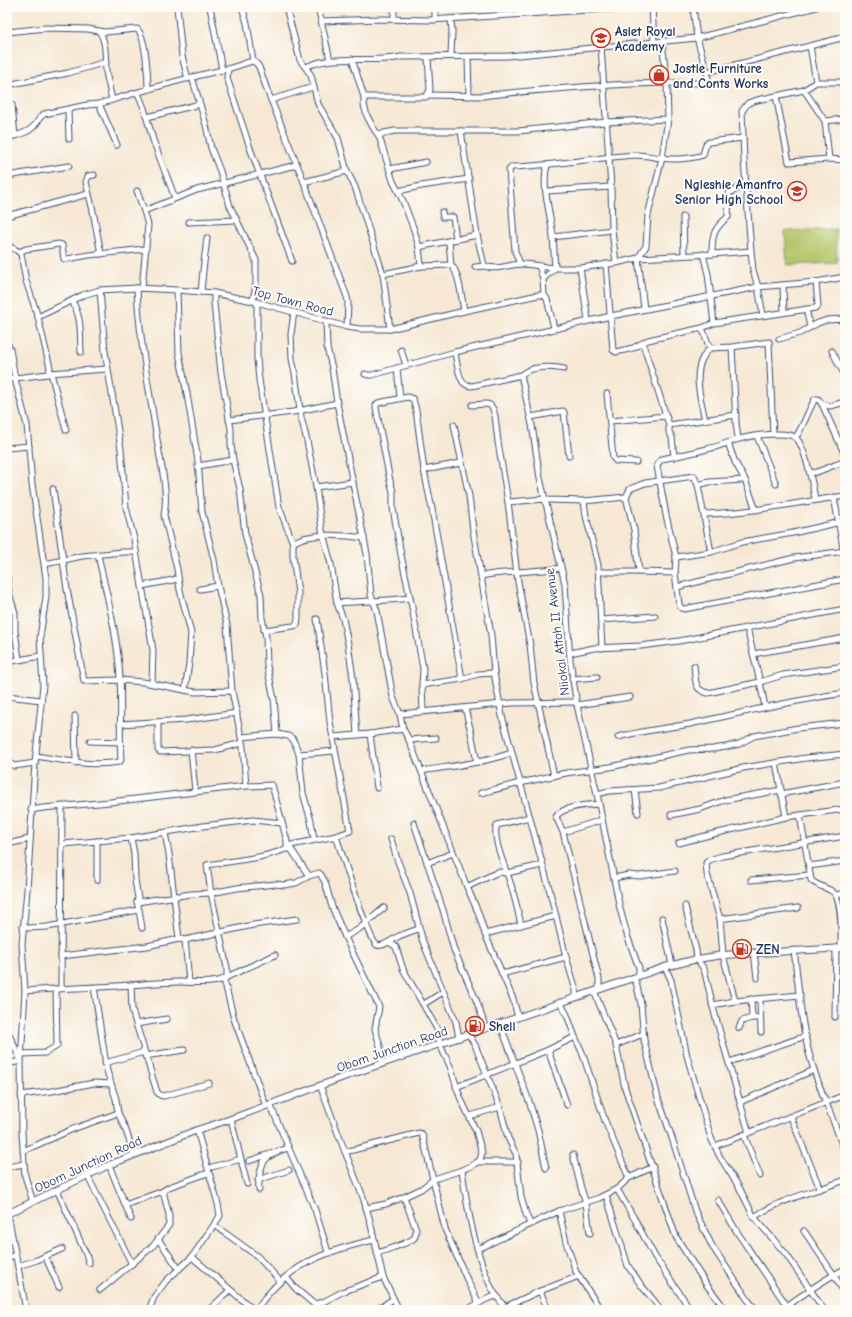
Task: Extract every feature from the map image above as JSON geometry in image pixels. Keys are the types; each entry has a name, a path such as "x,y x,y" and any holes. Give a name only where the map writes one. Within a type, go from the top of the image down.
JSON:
{"main road":[{"name":"Obom Junction Road","path":"7,1214 109,1165 196,1130 231,1119 319,1086 440,1045 576,996 665,967 697,959 723,955 840,948"}],"street":[{"path":"177,7 182,56 200,104 211,148 230,206 256,260 255,302 258,370 279,507 293,543 298,594 297,624 293,626 264,630"},
{"path":"210,7 222,70"},
{"path":"242,7 247,23 253,61 259,67 347,297 347,327"},
{"path":"286,7 300,60 306,66 311,75 320,109 332,126 338,138 347,171 355,187 383,274 390,329"},
{"path":"318,7 330,60"},
{"path":"394,7 394,19"},
{"path":"435,7 435,20"},
{"path":"364,97 424,97 428,95 485,96 489,94 535,90 630,84 699,83 708,78 697,38 693,7"},
{"path":"306,66 330,60 389,60 401,57 508,56 697,38 799,9 816,7"},
{"path":"842,7 845,17"},
{"path":"322,21 394,19 435,20 604,9 652,8 654,42"},
{"path":"451,19 451,56"},
{"path":"7,32 46,28 105,32 134,29 139,31 145,52 148,89"},
{"path":"99,31 102,35 104,44 112,100"},
{"path":"707,72 845,37"},
{"path":"644,309 638,258 646,246 648,215 662,158 668,119 667,83 662,42"},
{"path":"810,46 816,82"},
{"path":"601,47 611,187 612,230 616,263"},
{"path":"428,57 430,90 428,95"},
{"path":"468,57 469,96"},
{"path":"352,59 364,97 364,105 367,116 379,136 393,181 409,217 418,247 421,266"},
{"path":"7,137 15,136 33,128 39,118 44,114 99,104 207,72 228,69 253,61"},
{"path":"7,85 68,73 106,62"},
{"path":"228,69 227,78 250,148 261,174 292,261"},
{"path":"763,315 753,270 751,251 742,111 748,103 804,90 816,82 845,82"},
{"path":"271,100 313,87"},
{"path":"804,90 825,121 829,159"},
{"path":"138,93 147,117 153,140 175,198"},
{"path":"776,96 789,162 829,159 845,160"},
{"path":"99,104 117,145"},
{"path":"147,117 200,104"},
{"path":"12,105 15,136"},
{"path":"68,110 69,139"},
{"path":"379,136 384,133 395,131 518,131 606,122 668,119"},
{"path":"825,121 845,119"},
{"path":"461,131 477,235 485,266"},
{"path":"520,264 515,250 509,170 512,167 547,165 608,157 645,155 662,158 683,158 703,155 706,144 709,142 743,138"},
{"path":"390,169 426,162"},
{"path":"144,211 197,190 296,165"},
{"path":"547,165 545,177 546,192 553,237 555,268"},
{"path":"7,176 69,166"},
{"path":"304,182 347,171"},
{"path":"94,175 86,177 88,194 93,211 101,254"},
{"path":"398,190 469,179"},
{"path":"712,254 712,236 723,221 728,217 729,193 746,185"},
{"path":"546,192 611,187"},
{"path":"137,191 144,211 148,230 139,288 138,312 146,381 153,414 164,486 164,515 191,633 185,690"},
{"path":"7,216 88,194"},
{"path":"442,212 443,217 453,217 456,239"},
{"path":"683,217 684,255"},
{"path":"189,222 237,220"},
{"path":"553,237 612,230"},
{"path":"418,247 477,235"},
{"path":"201,292 207,238"},
{"path":"449,240 452,265 457,275 464,311"},
{"path":"7,243 9,247 19,252 26,249 59,244 62,245 64,259 145,250"},
{"path":"475,267 495,267 520,264 555,268 580,268 638,258 751,251"},
{"path":"19,252 26,281 38,317 50,368 49,373 66,430"},
{"path":"703,254 708,274 714,323"},
{"path":"606,264 613,350 619,352 643,344 648,340 702,328 714,323 818,306 816,282"},
{"path":"383,274 421,266 452,265"},
{"path":"539,266 543,279 544,295 547,299 554,328"},
{"path":"543,279 555,268"},
{"path":"580,268 588,320"},
{"path":"365,374 372,375 455,352 588,320 758,287 782,286 845,277"},
{"path":"782,286 784,312"},
{"name":"Top Town Road","path":"38,317 83,295 100,290 139,288 214,293 255,302 347,327 360,329 390,329 464,311 544,295"},
{"path":"100,290 107,369 121,449 126,507 136,552 153,650 152,683"},
{"path":"177,290 179,354 198,466 202,512 214,560 228,631 232,691 242,740 246,786"},
{"path":"214,293 221,373 229,420 233,460 240,489 245,534 261,595 262,618 266,637 267,666 274,699 277,734"},
{"path":"72,301 81,325 81,352"},
{"path":"806,309 810,327"},
{"path":"294,312 291,334 292,359 316,487 323,536 333,576 337,603 343,619 348,644 353,678 357,735"},
{"path":"779,339 800,333 827,320 845,319"},
{"path":"326,321 326,348 332,368 337,403 346,440 367,554 370,587 373,602 377,611 393,697 400,714 403,729 422,771 453,853 478,912 485,934 514,1000 518,1017"},
{"path":"702,328 710,348"},
{"path":"705,420 700,393 698,369 703,356 710,348 732,347 769,342 773,434"},
{"path":"7,343 10,349 15,379 27,424 34,499 45,564 46,589 44,614 40,632 43,678 31,810 27,890 22,944 25,991 21,1061 23,1152 25,1176 33,1202"},
{"path":"643,344 669,425 674,457"},
{"path":"732,347 738,439"},
{"path":"401,350 406,366"},
{"path":"832,351 845,376"},
{"path":"455,352 460,377 463,382 472,386 522,375 525,372 549,366 564,369"},
{"path":"397,368 400,398"},
{"path":"7,380 49,373 107,369"},
{"name":"Niiokai Attoh II Avenue","path":"522,375 545,499 562,568 566,594 572,679 576,704 597,794 622,918 639,968 639,976"},
{"path":"607,394 614,460 636,462"},
{"path":"423,711 423,669 393,508 393,491 376,408 378,403 410,397 414,402 424,470 462,679"},
{"path":"796,437 815,399 818,398 845,455"},
{"path":"822,404 833,406 845,402"},
{"path":"229,420 301,410 337,403"},
{"path":"472,405 486,404 490,405 493,409 508,502 517,571 530,644 534,683 554,776"},
{"path":"531,417 564,412 569,456"},
{"path":"669,425 736,415"},
{"path":"610,421 666,416"},
{"path":"454,425 469,496 491,635 494,673 499,704 576,990 576,996"},
{"path":"796,437 784,434 773,434 738,439 728,443 662,459 659,462 657,466 666,515 676,557 675,573 678,604 680,608 684,609 845,579"},
{"path":"757,436 776,484"},
{"path":"796,437 810,473 815,499"},
{"path":"728,443 735,462 745,480 756,510"},
{"path":"7,448 29,446"},
{"path":"198,466 233,460"},
{"path":"810,473 817,472 845,461"},
{"path":"424,470 461,463"},
{"path":"639,572 634,530 626,497 630,489 635,486 694,476 698,485 711,552"},
{"path":"698,485 709,482 745,480"},
{"path":"316,487 353,482"},
{"path":"53,489 63,561 83,678 86,682 120,680 152,683 203,692 232,691"},
{"path":"704,514 721,514 756,510 815,499 845,496"},
{"path":"508,502 545,499 584,501 626,497"},
{"path":"834,497 845,559"},
{"path":"584,501 599,572 602,648"},
{"path":"676,557 711,552 742,542 793,533 845,521"},
{"path":"293,543 301,539 323,536 343,535 364,538"},
{"path":"677,587 794,558 844,551"},
{"path":"45,564 82,556 136,552"},
{"path":"36,756 76,763 109,763 119,762 121,760 120,680 116,638 98,555"},
{"path":"481,576 500,572 536,571 562,568"},
{"path":"599,572 675,573"},
{"path":"7,577 14,613 18,659"},
{"path":"142,586 178,579"},
{"path":"200,589 218,586"},
{"path":"337,603 361,601 373,602 410,598"},
{"path":"570,653 602,648 641,646 679,641 845,609"},
{"path":"602,620 655,616"},
{"path":"317,619 330,722 350,831 336,836 291,844 287,849 270,855 207,865 211,894 227,968 225,978 234,1019 268,1105 315,1210 328,1252"},
{"path":"747,628 760,682 764,707"},
{"path":"753,654 845,638"},
{"path":"7,662 41,656"},
{"path":"694,666 697,688 701,692 708,694 784,675 845,666"},
{"path":"422,685 462,679 478,674 494,673"},
{"path":"572,679 597,677"},
{"path":"618,737 641,731 689,724 815,697 845,693"},
{"path":"7,696 41,700"},
{"path":"400,714 499,704 538,702 576,704 630,696"},
{"path":"465,708 472,732 477,762"},
{"path":"120,724 158,723 237,713"},
{"path":"75,716 76,763"},
{"path":"158,723 159,751 162,752 215,750 242,740 277,734 292,737 299,754 303,793 311,821 314,839"},
{"path":"481,794 520,783 591,769 610,767 689,750 726,747 739,744 754,736 798,728 814,728 845,723"},
{"path":"333,737 370,734 403,729"},
{"path":"370,734 377,788"},
{"path":"409,740 436,738"},
{"path":"90,741 120,742"},
{"path":"191,750 195,791"},
{"path":"299,754 335,751"},
{"path":"422,771 498,758 511,753"},
{"path":"7,754 10,763 14,766 35,764"},
{"path":"597,794 609,791 659,788 743,768 813,757 845,754"},
{"path":"776,763 786,817"},
{"path":"671,815 700,809 725,800 845,782"},
{"path":"31,810 195,791 272,785 287,841 287,849"},
{"path":"635,790 638,813"},
{"path":"599,804 575,807 558,813 556,817 563,832 599,979 596,990 616,1046 625,1088 676,1237 706,1284 726,1310"},
{"path":"22,1054 44,1053 57,1046 58,988 61,956 61,863 63,844 62,806"},
{"path":"679,844 691,839 786,817 845,809"},
{"path":"800,815 811,880 814,883 832,891 838,900 841,922 835,1017"},
{"path":"521,925 495,832 497,825 530,817"},
{"path":"63,844 131,838 203,826 254,820 282,824"},
{"path":"563,832 602,820"},
{"path":"414,823 443,910 454,950 477,1002 484,1023 483,1029"},
{"path":"165,833 169,854 179,939"},
{"path":"336,836 366,923 377,945 383,945 399,936 418,929"},
{"path":"735,1001 723,955 720,919 706,863 709,860 722,856 845,836"},
{"path":"131,838 134,854 135,880 138,898 137,902 142,928"},
{"path":"391,839 410,893 418,929 456,1022 459,1038"},
{"path":"7,844 30,840"},
{"path":"97,841 97,880"},
{"path":"287,849 291,849 309,876"},
{"path":"427,864 453,853"},
{"path":"809,866 845,861"},
{"path":"467,887 498,872 507,872 542,865"},
{"path":"614,878 628,875 640,876 675,871"},
{"path":"137,902 195,893 211,894 237,888 276,884 296,884 309,876 319,873 323,877 332,907 345,938 379,1007 375,1029 380,1046 382,1064"},
{"path":"751,880 810,875"},
{"path":"836,895 845,893"},
{"path":"685,906 697,959 704,969 712,1005 750,1133"},
{"path":"345,938 384,908"},
{"path":"720,919 798,908"},
{"path":"23,926 28,928 47,927 139,910"},
{"path":"485,934 556,916"},
{"path":"662,918 672,965"},
{"path":"61,956 147,946 179,939 185,940 253,925 297,919"},
{"path":"185,940 189,982"},
{"path":"366,1208 386,1204 404,1197 421,1189 434,1179 462,1170 480,1160 482,1153 470,1116 456,1087 450,1066 440,1045 437,1029 403,969 396,947 389,942"},
{"path":"794,950 806,1036 814,1070 825,1103 838,1132 845,1153"},
{"path":"754,952 757,978"},
{"path":"25,991 161,982 202,982 225,978 275,955"},
{"path":"502,974 566,957"},
{"path":"665,967 671,980 687,1056 699,1102 711,1138 754,1217 786,1254 824,1310"},
{"path":"632,978 636,982 641,1004 643,1034 658,1098 695,1211 712,1246 756,1310"},
{"path":"131,985 132,1009 157,1092 164,1096 209,1083"},
{"path":"94,987 105,1063 116,1099 118,1113 134,1154"},
{"path":"424,1004 443,992"},
{"path":"712,1005 751,999 800,995"},
{"path":"760,998 761,1032"},
{"path":"751,999 752,1018"},
{"path":"560,1002 582,1052 605,1121 629,1178"},
{"path":"739,1028 742,1021 752,1018 760,1018"},
{"path":"136,1024 167,1019"},
{"path":"499,1024 529,1101 538,1130 546,1168"},
{"path":"7,1030 21,1061"},
{"path":"469,1034 475,1045 500,1108 508,1138 516,1154 521,1197 530,1224"},
{"path":"616,1046 643,1034"},
{"path":"729,1062 806,1036"},
{"path":"456,1087 515,1064 575,1037"},
{"path":"105,1063 145,1054 184,1050"},
{"path":"548,1050 568,1105"},
{"path":"7,1064 21,1061"},
{"path":"740,1102 814,1070"},
{"path":"21,1095 94,1083 111,1084"},
{"path":"319,1086 366,1208 383,1277 399,1310"},
{"path":"715,1146 845,1095"},
{"path":"470,1116 500,1108"},
{"path":"23,1152 73,1129 118,1113"},
{"path":"791,1117 820,1189"},
{"path":"231,1119 248,1184"},
{"path":"149,1310 154,1297 166,1281 192,1257 220,1216 196,1130"},
{"path":"345,1152 420,1134 423,1137 445,1229 468,1282 479,1303"},
{"path":"744,1135 760,1176"},
{"path":"249,1160 288,1148"},
{"path":"259,1190 258,1180 265,1160 279,1151"},
{"path":"573,1155 586,1203 590,1233"},
{"path":"212,1166 241,1159"},
{"path":"477,1162 518,1162"},
{"path":"7,1167 24,1164"},
{"path":"109,1165 131,1219"},
{"path":"478,1249 559,1211 606,1195 617,1189 629,1178 653,1168"},
{"path":"258,1180 289,1170"},
{"path":"462,1170 467,1204 483,1266 492,1289 506,1309 540,1291 579,1276"},
{"path":"125,1205 208,1173"},
{"path":"87,1175 132,1264"},
{"path":"754,1217 783,1201 845,1180"},
{"path":"617,1189 654,1257 691,1310"},
{"path":"57,1190 89,1263"},
{"path":"100,1290 153,1246 169,1225 169,1215 163,1191"},
{"path":"606,1195 628,1266 660,1310"},
{"path":"377,1253 408,1242 414,1239 416,1235 416,1229 404,1197"},
{"path":"718,1200 785,1308 810,1289 845,1269"},
{"path":"559,1211 568,1248 579,1276 601,1310"},
{"path":"7,1218 10,1224 26,1310"},
{"path":"214,1225 257,1256 281,1282"},
{"path":"804,1230 834,1274 845,1294"},
{"path":"158,1239 179,1269"},
{"path":"192,1257 255,1310 286,1277 304,1264 328,1252 374,1240"},
{"path":"18,1266 62,1249"},
{"path":"7,1258 16,1255"},
{"path":"45,1256 59,1287"},
{"path":"286,1277 296,1289 320,1309 323,1302"},
{"path":"314,1304 323,1302 342,1292 383,1277"},
{"path":"489,1298 492,1289"},
{"path":"208,1310 230,1290"},
{"path":"540,1291 548,1310"},
{"path":"466,1310 489,1298 497,1296"},
{"path":"377,1310 393,1299"}],"green space":[{"path":"836,229 837,263 787,265 785,231"}],"place":[{"name":"Aslet Royal Academy","path":"601,38"},
{"name":"Jostle Furniture and Conts Works","path":"659,75"},
{"name":"Ngleshie Amanfro Senior High School","path":"797,191"},
{"name":"ZEN","path":"742,949"},
{"name":"Shell","path":"475,1026"}]}
